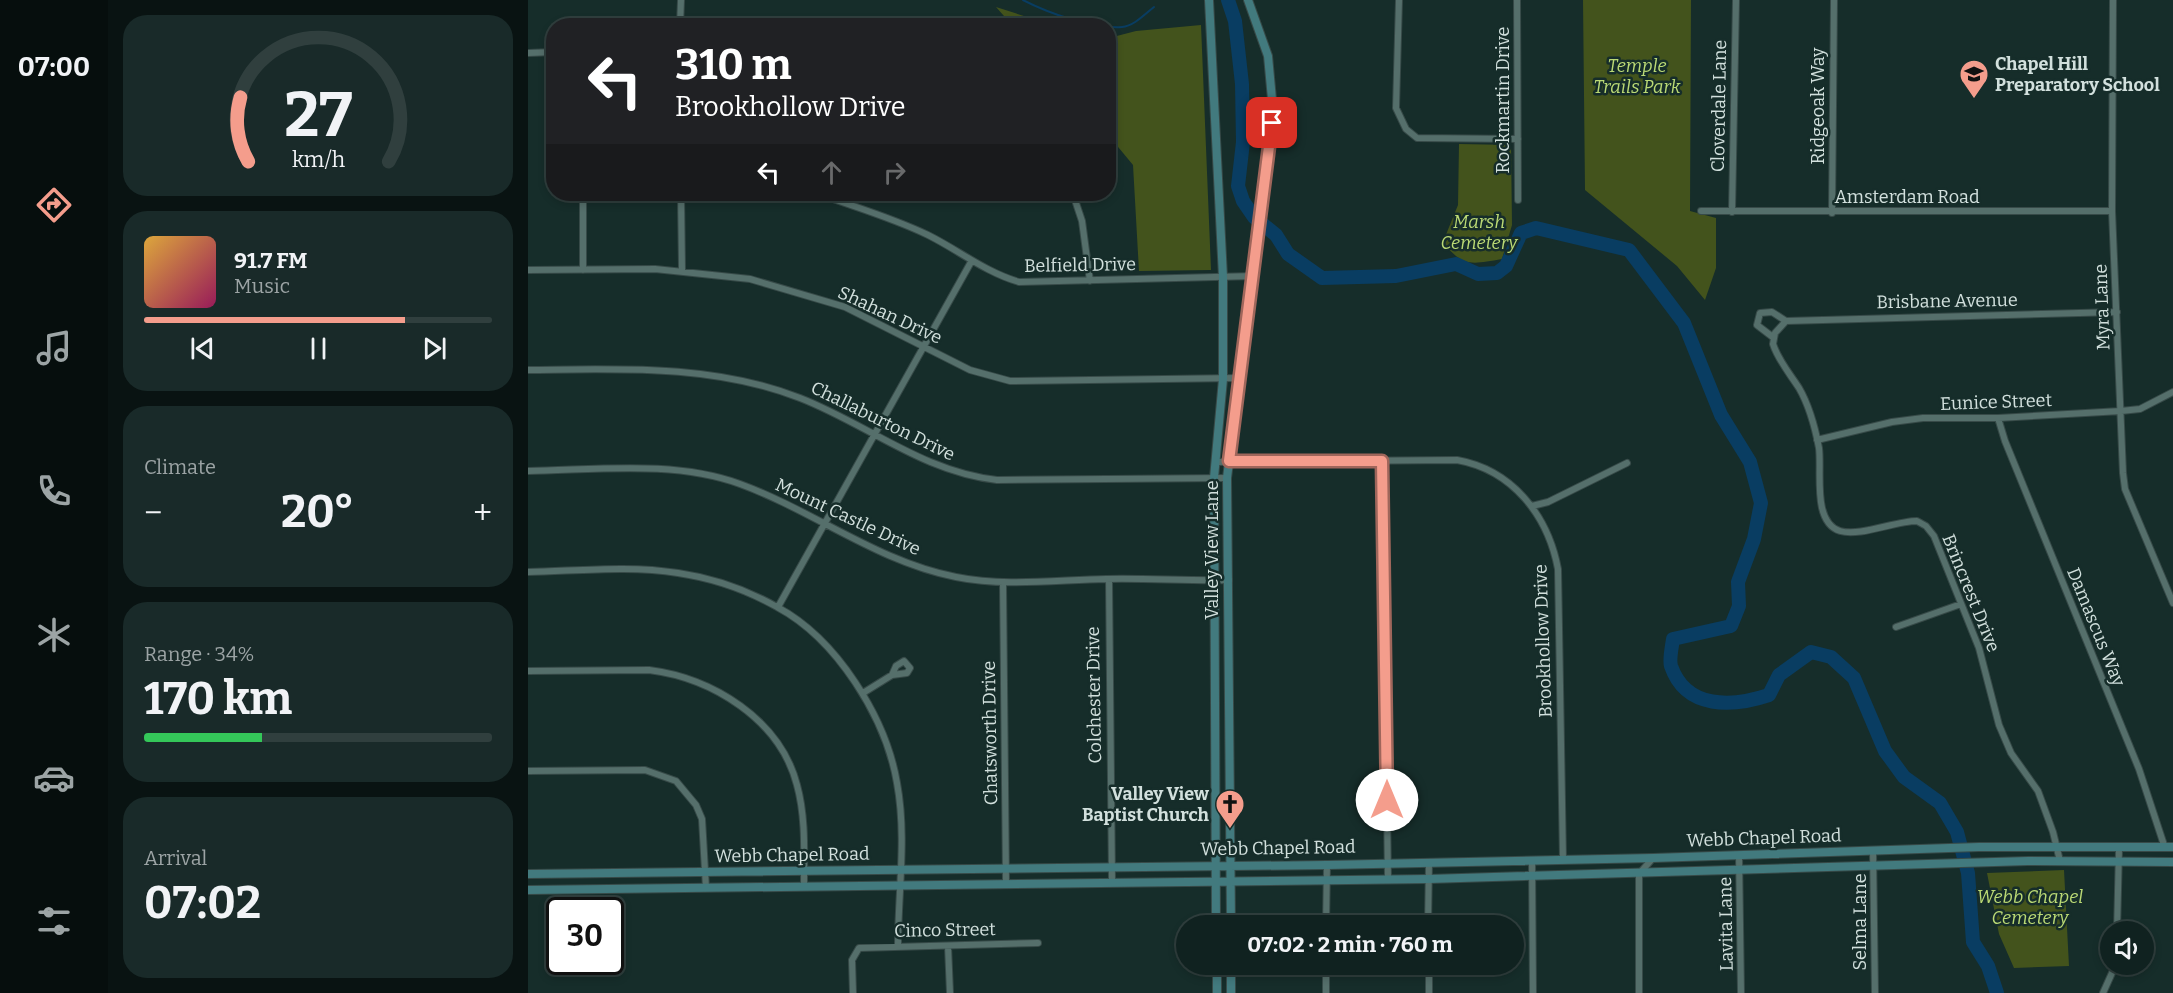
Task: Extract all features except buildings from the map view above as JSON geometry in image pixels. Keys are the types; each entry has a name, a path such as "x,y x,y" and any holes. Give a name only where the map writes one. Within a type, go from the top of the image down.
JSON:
{"main road":[{"name":"Valley View Lane","path":"1209,0 1222,277 1223,379 1214,478 1216,915"},
{"name":"Valley View Lane","path":"1231,915 1227,478 1238,378 1258,244 1272,123 1273,92 1268,56 1248,0"},
{"name":"Webb Chapel Road","path":"528,874 1112,868 1653,858 1979,847 2119,849 2169,847"},
{"name":"Webb Chapel Road","path":"528,890 1428,879 1983,862 2173,862"},
{"path":"662,873 662,888"},
{"path":"1216,975 1217,993"},
{"path":"1231,975 1231,993"}],"street":[{"path":"680,18 681,0"},
{"path":"1399,0 1396,108 1406,129 1417,138 1518,139"},
{"name":"Rockmartin Drive","path":"1517,0 1518,200"},
{"name":"Cloverdale Lane","path":"1732,212 1736,0"},
{"name":"Ridgeoak Way","path":"1832,213 1834,0"},
{"name":"Myra Lane","path":"2113,0 2112,210 2125,489 2173,603"},
{"path":"528,53 546,52"},
{"path":"583,201 583,270"},
{"path":"681,201 682,270"},
{"name":"Belfield Drive","path":"837,201 929,236 971,262 999,276 1019,282 1254,276"},
{"path":"1075,201 1082,221 1090,281"},
{"name":"Amsterdam Road","path":"1701,211 1832,213 2112,210"},
{"path":"778,607 971,262"},
{"name":"Shahan Drive","path":"528,270 682,270 750,279 845,307 986,376 1010,381 1238,378"},
{"name":"Brisbane Avenue","path":"1774,338 1758,325 1760,313 1772,312 1786,321 2117,312"},
{"path":"1774,338 1779,327 1786,321"},
{"name":"Brincrest Drive","path":"1774,338 1776,352 1800,390 1812,416 1821,467 1820,503 1822,513 1830,525 1841,531 1852,532 1917,521 1926,526 1934,536 1979,648 1999,725 2011,753 2038,792 2060,861"},
{"name":"Challaburton Drive","path":"528,370 672,370 713,375 798,397 947,471 978,478 1008,480 1227,478"},
{"name":"Eunice Street","path":"1817,440 1892,422 1923,418 1998,418 2140,409 2173,392"},
{"name":"Damascus Way","path":"1998,418 2005,441 2169,847"},
{"name":"Brookhollow Drive","path":"1216,462 1445,459 1470,462 1507,482 1532,507 1550,535 1558,569 1563,860"},
{"path":"1382,461 1388,879"},
{"path":"1532,507 1548,502 1627,464"},
{"name":"Mount Castle Drive","path":"528,471 650,470 712,476 765,494 894,558 958,578 1003,583 1109,579 1228,580"},
{"path":"528,572 647,570 677,573 732,588 778,607 827,648 863,693 894,765 901,812 902,884 898,898 898,946"},
{"name":"Colchester Drive","path":"1109,579 1112,882"},
{"name":"Chatsworth Drive","path":"1003,583 1006,883"},
{"path":"1896,627 1961,604"},
{"path":"528,671 649,670 669,673 713,689 751,713 781,750 795,777 802,811 804,886"},
{"path":"863,693 892,675"},
{"path":"528,771 645,770 676,781 696,805 702,819 706,888"},
{"path":"2117,921 2119,849"},
{"name":"Selma Lane","path":"1873,851 1875,993"},
{"name":"Lavita Lane","path":"1739,855 1741,993"},
{"path":"1639,993 1639,874 1653,858"},
{"path":"1532,860 1533,993"},
{"path":"1428,915 1429,862"},
{"path":"1326,915 1327,864"},
{"name":"Cinco Street","path":"853,993 852,960 855,952 869,946 1038,943"},
{"path":"948,946 950,993"},
{"path":"1326,975 1326,993"},
{"path":"1429,975 1429,993"},
{"path":"2103,993 2111,975"}],"green space":[{"name":"Temple Trails Park","path":"1583,0 1691,0 1690,211 1716,218 1716,268 1705,300 1677,266 1585,190"},
{"path":"996,7 1030,18 1006,18"},
{"path":"1201,25 1211,270 1139,271 1133,165 1116,144 1116,36 1136,31"},
{"name":"Marsh Cemetery","path":"1459,144 1511,145 1512,225 1502,259 1469,262 1456,256 1443,242 1458,205"},
{"name":"Webb Chapel Cemetery","path":"2064,870 2069,966 2014,968 1999,934 1987,873"}],"waterway":[{"path":"1023,0 1068,18"},
{"path":"1228,0 1235,21 1242,84 1243,142 1238,186 1243,201 1254,217 1276,235 1288,254 1322,278 1396,276 1456,264 1478,274 1497,273 1506,266 1521,233 1536,228 1629,250 1684,323 1721,415 1750,462 1761,503 1754,539 1738,582 1739,606 1731,626 1673,639 1671,666 1678,680 1688,691 1699,698 1726,703 1769,695 1779,675 1811,652 1831,657 1854,678 1885,751 1904,777 1940,803 1957,832 1968,873 1973,942 1988,966 1997,993"},
{"path":"1116,27 1131,24 1154,7"}],"place":[{"name":"Chapel Hill Preparatory School","path":"1974,100"},
{"name":"Valley View Baptist Church","path":"1230,830"}],"route":[{"path":"1272,123 1229,461 1293,463 1382,461 1387,800"}]}
